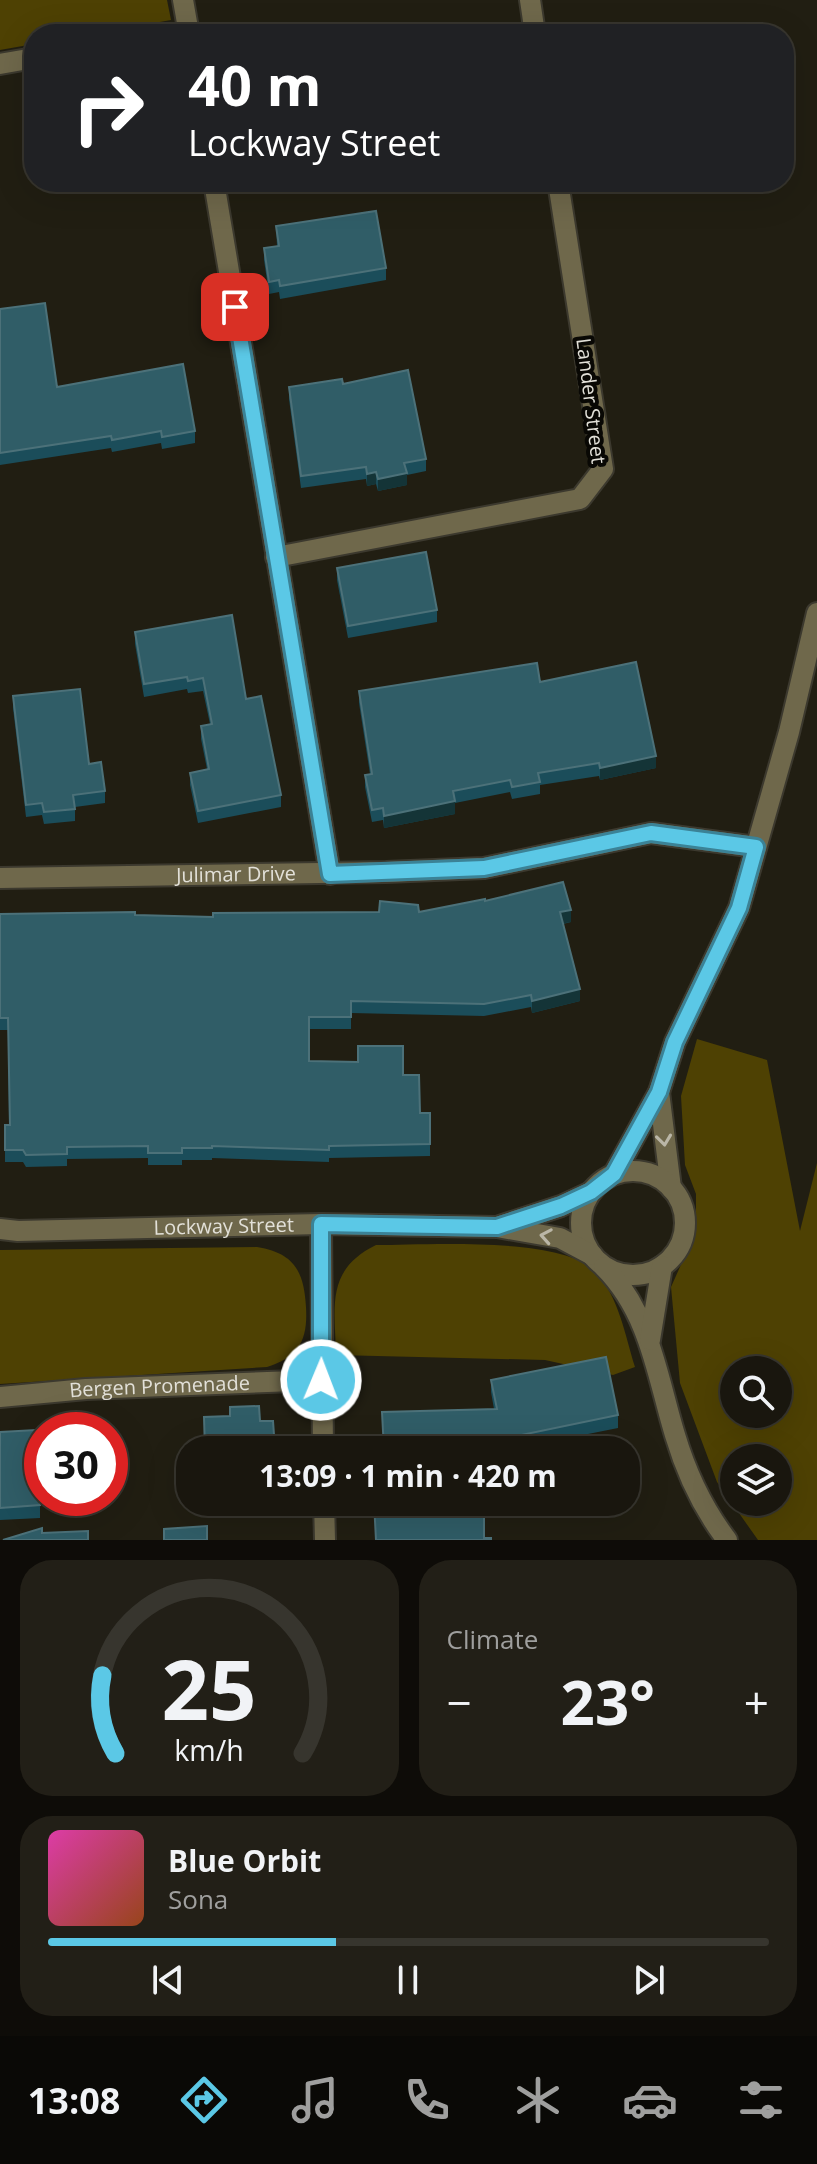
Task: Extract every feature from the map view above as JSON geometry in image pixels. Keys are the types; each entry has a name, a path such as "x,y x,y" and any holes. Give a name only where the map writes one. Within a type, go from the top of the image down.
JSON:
{"street":[{"path":"183,0 186,24"},
{"path":"530,0 534,24"},
{"path":"0,64 24,60"},
{"path":"216,192 330,874"},
{"name":"Lander Street","path":"276,557 580,499 603,469 560,192"},
{"path":"727,1540 709,1516 676,1439 650,1340 622,1285 595,1258 581,1230 585,1204 591,1192 614,1174 659,1092 675,1042 739,908 789,732 817,613"},
{"name":"Julimar Drive","path":"0,878 330,874 484,868 651,833 756,847"},
{"path":"659,1092 671,1188"},
{"path":"595,1258 613,1271 630,1275 647,1273 676,1254 685,1229 681,1202 659,1178 645,1172 614,1174"},
{"name":"Lockway Street","path":"497,1227 561,1206 591,1192"},
{"path":"321,1224 323,1436"},
{"name":"Lockway Street","path":"0,1229 321,1224 497,1227 560,1238 595,1258"},
{"path":"650,1340 662,1266"},
{"name":"Bergen Promenade","path":"0,1397 86,1389 321,1380"},
{"path":"324,1516 325,1540"}],"shaded area":[{"path":"0,0 167,0 171,20 148,24 24,24 24,46 0,50"},
{"path":"697,1039 767,1060 800,1231 817,1163 817,1540 758,1540 741,1516 792,1516 792,1444 720,1444 720,1486 680,1383 671,1287 696,1231 696,1194 685,1165 681,1096"},
{"path":"376,1245 524,1247 578,1260 595,1271 610,1292 635,1367 613,1375 545,1360 336,1355 336,1291 348,1266"},
{"path":"257,1247 288,1259 299,1274 305,1294 303,1338 294,1352 278,1363 267,1367 0,1384 0,1250"}],"building":[{"path":"376,211 386,268 280,286 279,280 269,282 264,248 279,246 276,226"},
{"path":"45,303 57,387 183,364 195,431 162,437 161,431 112,440 111,436 0,453 0,309"},
{"path":"408,370 426,459 404,463 407,473 378,479 376,472 367,474 366,467 301,476 289,387 342,379 343,384"},
{"path":"426,552 437,610 348,626 337,568"},
{"path":"232,615 246,699 261,696 281,795 198,811 190,773 209,769 201,726 212,724 203,678 188,681 187,677 144,684 135,632"},
{"path":"636,662 656,756 600,768 599,763 538,773 540,782 512,787 510,780 453,791 455,801 384,816 383,808 372,810 365,775 372,774 359,691 537,663 540,682"},
{"path":"80,689 89,764 101,762 105,791 73,795 75,809 44,812 42,803 26,805 13,696"},
{"path":"563,882 571,910 560,912 580,989 532,1001 531,995 484,1004 351,1001 351,1017 309,1017 309,1061 358,1062 358,1046 403,1046 403,1075 419,1075 420,1113 430,1113 430,1144 329,1146 329,1150 212,1146 182,1148 182,1153 148,1153 148,1146 67,1147 67,1154 26,1155 23,1150 5,1150 5,1125 10,1125 8,1018 0,1018 0,914 135,912 135,915 213,917 213,913 379,912 380,901 418,905 419,912 485,901"},
{"path":"606,1357 618,1415 516,1436 383,1436 382,1412 497,1409 491,1380"},
{"path":"259,1406 260,1421 273,1421 274,1436 205,1436 204,1417 230,1416 230,1407"},
{"path":"24,1431 24,1506 0,1508 0,1432"},
{"path":"375,1516 484,1516 484,1538 491,1538 491,1540 376,1540"},
{"path":"207,1526 207,1540 164,1540 164,1529"},
{"path":"42,1528 42,1533 88,1531 88,1540 3,1540"}],"route":[{"path":"235,307 330,874 484,868 651,833 756,847 739,908 675,1042 659,1092 614,1174 591,1192 561,1206 497,1227 321,1224 321,1380"}]}
